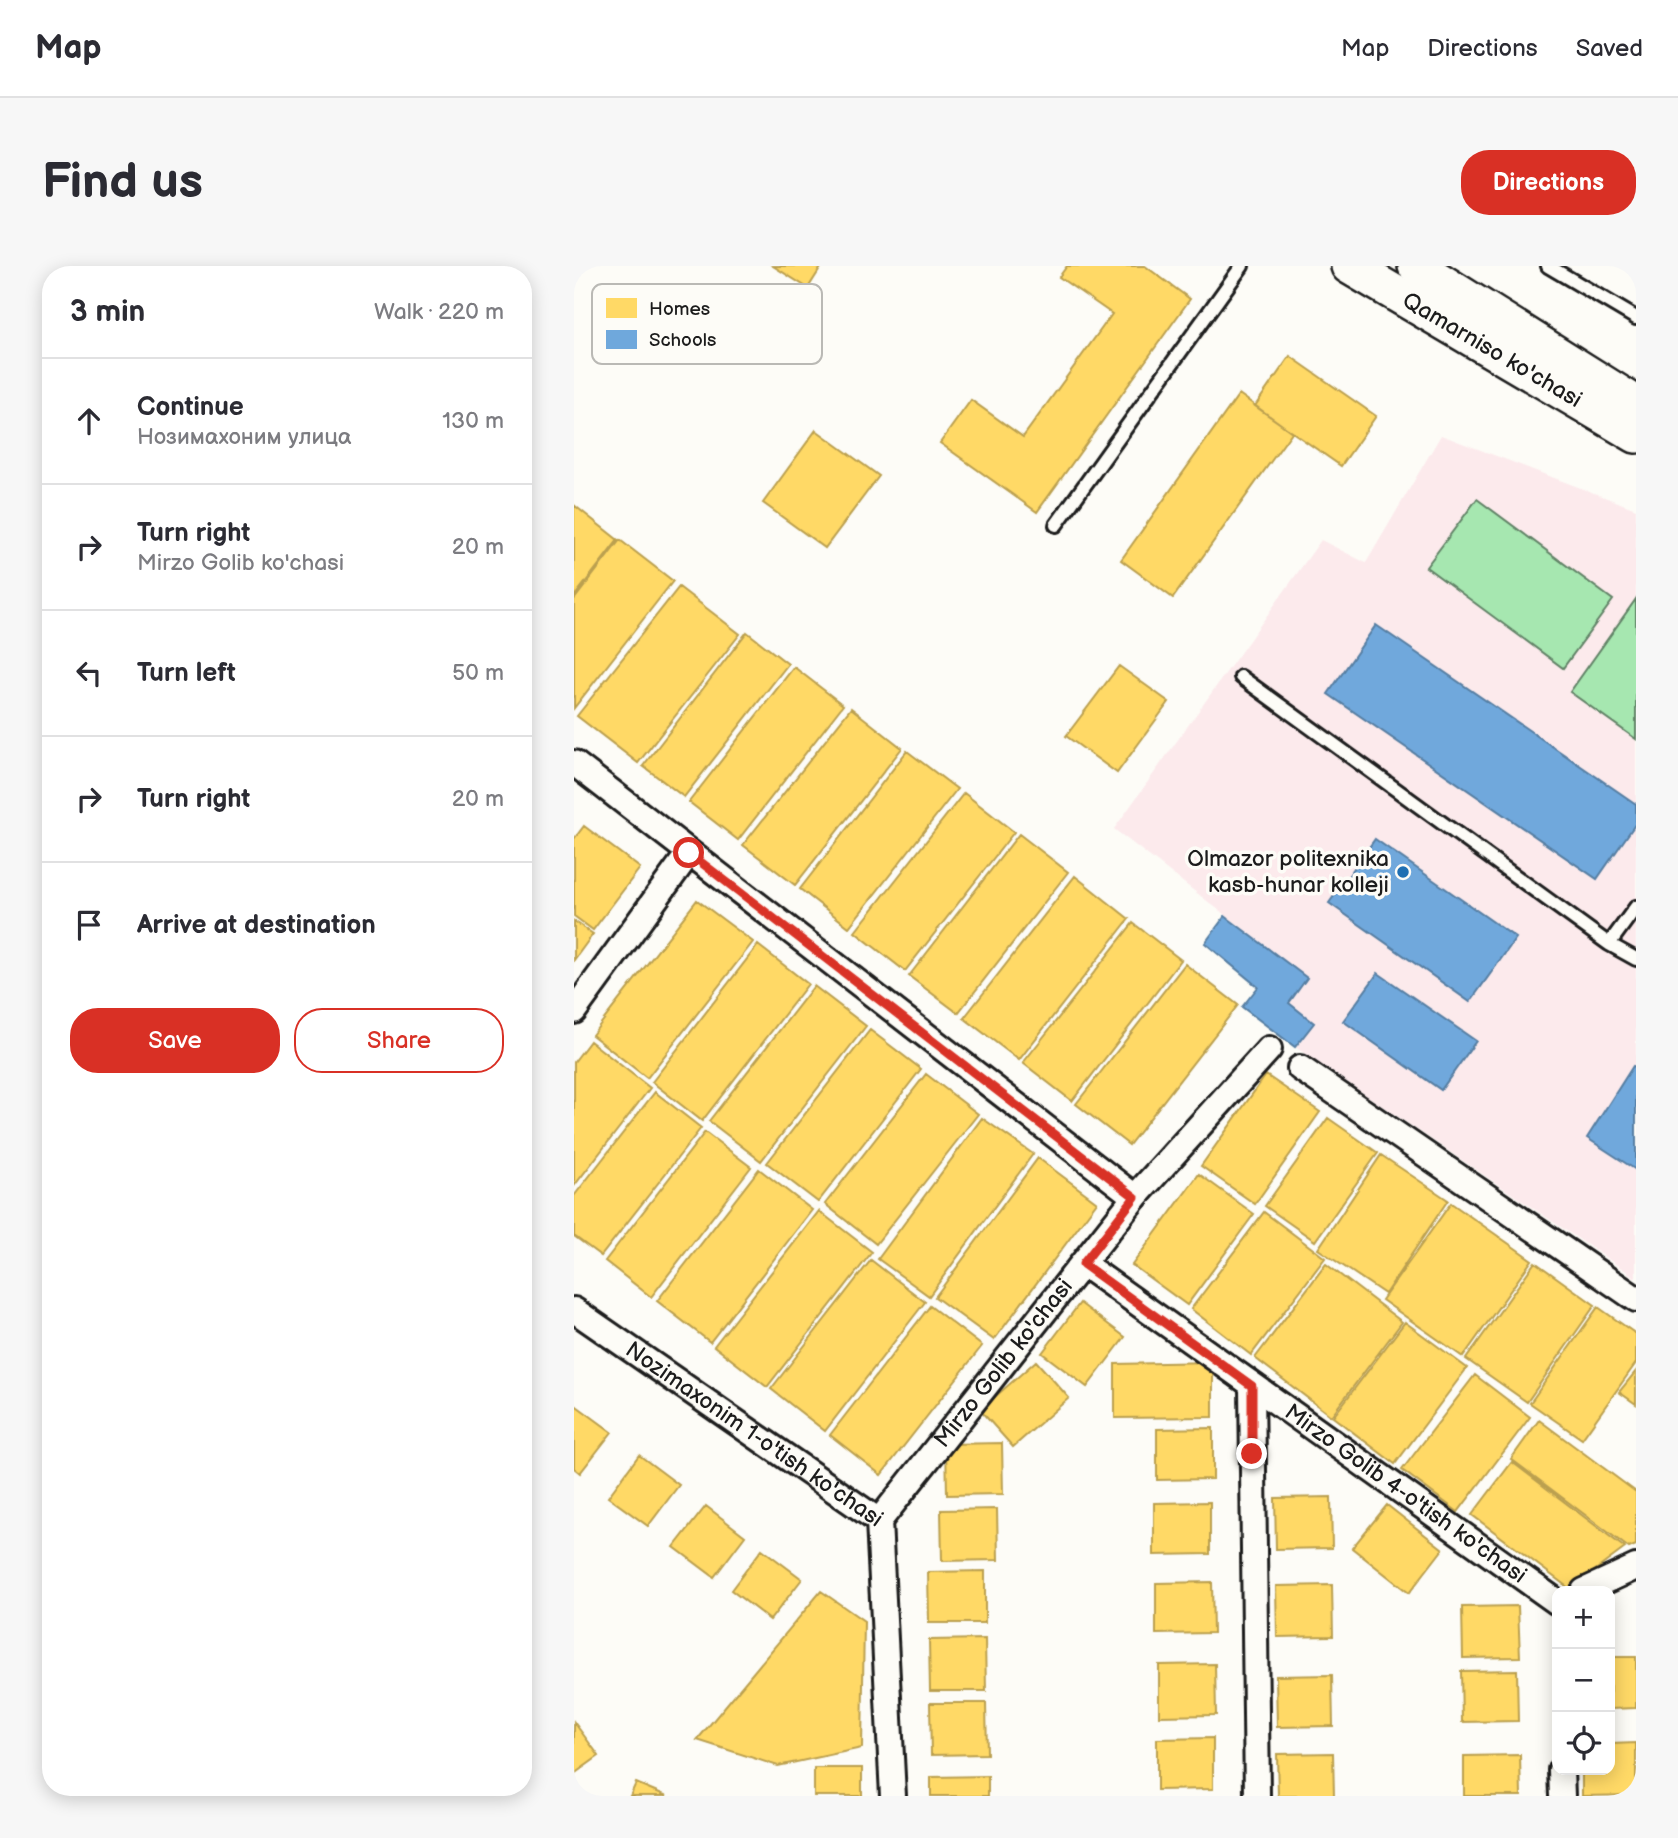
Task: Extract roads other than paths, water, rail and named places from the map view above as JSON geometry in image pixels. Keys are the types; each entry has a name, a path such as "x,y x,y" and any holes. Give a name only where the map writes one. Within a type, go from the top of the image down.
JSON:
{"main road":[{"name":"Qamarniso ko'chasi","path":"1349,266 1636,435"},
{"name":"Qamarniso ko'chasi","path":"1416,266 1636,404"}],"street":[{"path":"574,763 1135,1197"},
{"path":"574,1011 689,853"},
{"name":"Mirzo Golib ko'chasi","path":"879,1521 1135,1197 1269,1049"},
{"path":"1300,1068 1636,1299"},
{"name":"Mirzo Golib 4-o'tish ko'chasi","path":"1083,1264 1552,1598"},
{"name":"Nozimaxonim 1-o'tish ko'chasi","path":"574,1310 879,1521 893,1796"},
{"path":"1252,1386 1257,1796"},
{"path":"1595,1586 1636,1567"},
{"path":"1561,1775 1562,1796"}],"lane":[{"path":"1056,526 1242,266"},
{"path":"1549,266 1636,318"},
{"path":"1241,677 1609,944 1636,959"},
{"path":"1609,944 1636,907"}],"place":[{"name":"Оlmazor politexnika kasb-hunar kolleji","path":"1403,872"}]}
